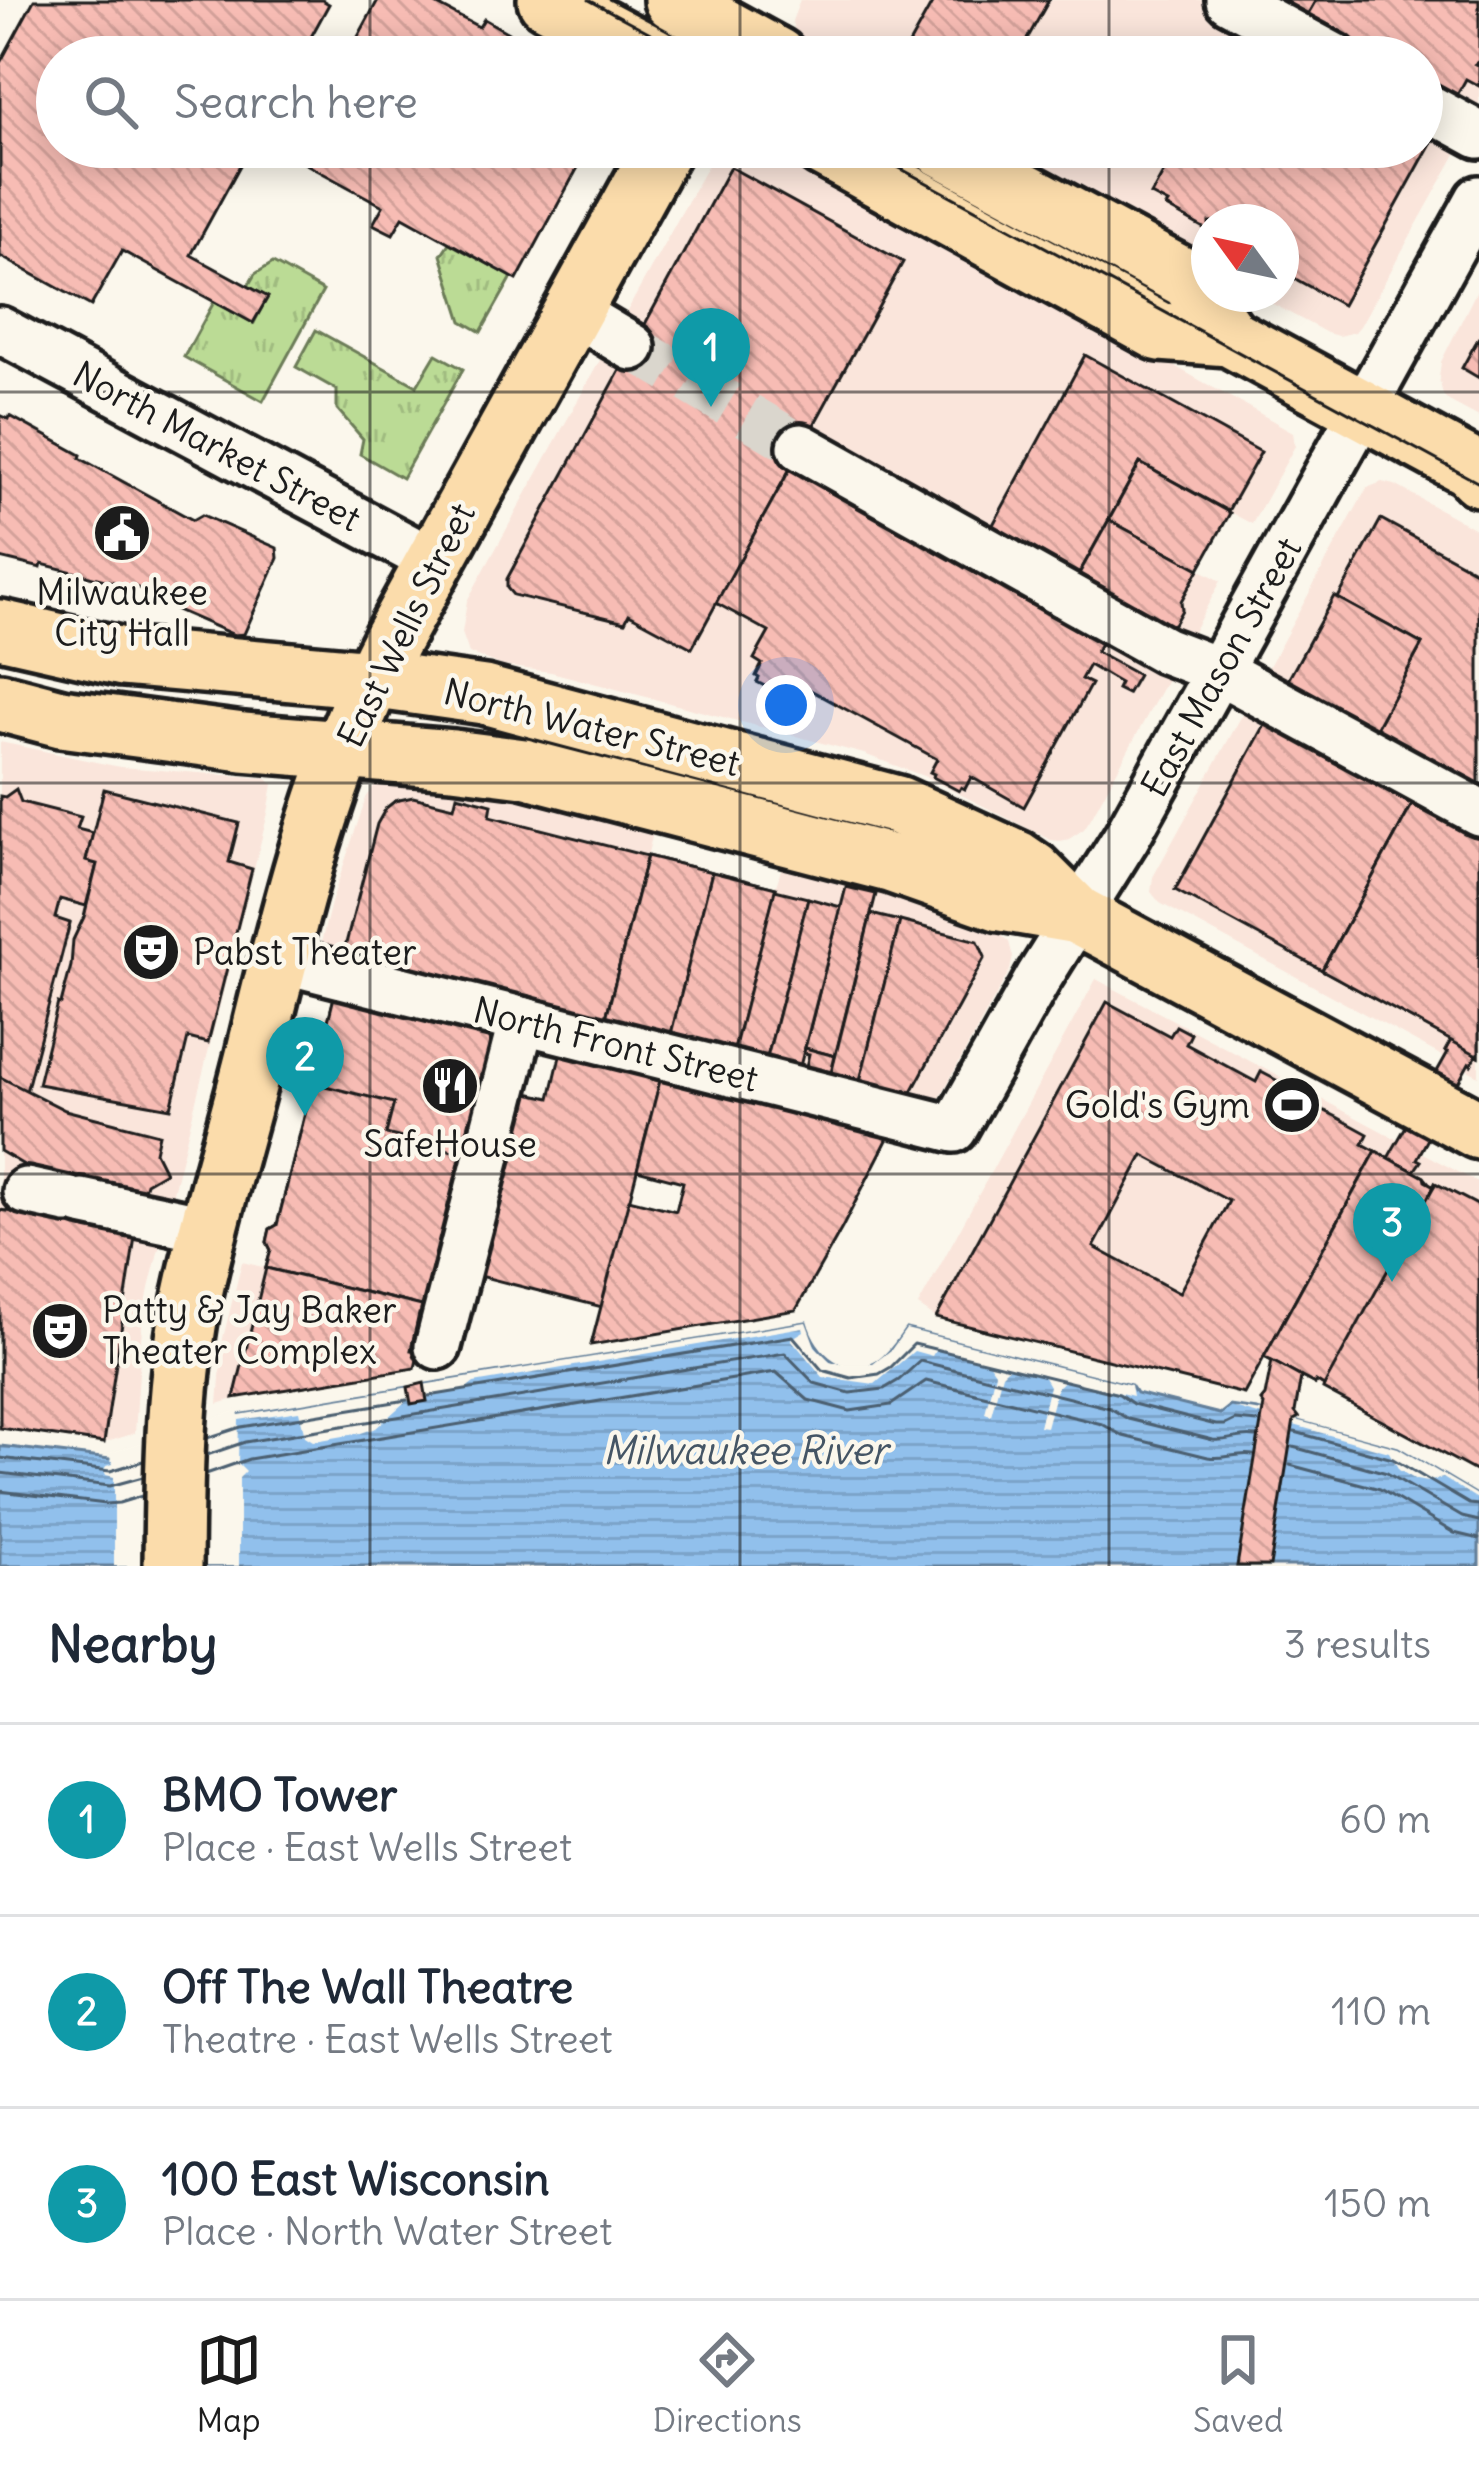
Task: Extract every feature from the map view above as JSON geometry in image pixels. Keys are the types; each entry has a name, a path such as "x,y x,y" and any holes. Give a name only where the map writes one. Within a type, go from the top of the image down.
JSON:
{"main road":[{"path":"548,0 615,36"},
{"path":"673,0 728,29"},
{"name":"East Wells Street","path":"173,1566 176,1419 193,1295 278,959 343,749 371,680 434,561 651,168"},
{"path":"860,168 1160,332 1229,338 1476,471"},
{"path":"980,168 1189,280 1229,338"},
{"name":"North Water Street","path":"0,629 123,657 442,688 529,706 897,805 1017,860 1078,915 1479,1130"},
{"name":"North Water Street","path":"0,702 61,718 243,742 524,768 892,864 1001,902 1078,915"}],"street":[{"path":"1229,0 1296,36"},
{"path":"1443,115 1479,135"},
{"name":"East Mason Street","path":"954,1130 999,1046 1126,838 1479,199"},
{"path":"572,311 632,347"},
{"name":"North Market Street","path":"0,330 434,561"},
{"path":"801,447 1164,650 1219,670 1479,812"},
{"name":"North Front Street","path":"278,959 954,1130"},
{"path":"438,1346 522,1020"},
{"path":"38,1194 210,1229"}],"shaded area":[{"path":"800,0 1479,0 1479,113 1360,326 1338,336 1288,312 1299,312 1299,204 1191,204 1191,260 1021,168 1443,168 1443,36 796,36 792,21"},
{"path":"706,168 808,168 840,180 1293,432 1295,446 1252,524 1139,464 1109,520 1221,581 1091,818 1084,829 1060,841 926,777 864,754 551,672 503,666 469,653 462,633 467,601"},
{"path":"1479,286 1479,417 1449,401 1439,378 1441,362"},
{"path":"1382,482 1479,531 1479,1076 1160,903 1151,892 1153,877 1367,488"},
{"path":"0,742 120,767 265,778 273,784 149,1288 135,1433 104,1443 0,1428"},
{"path":"380,778 490,791 653,833 605,1022 326,951 321,943 331,903 366,798"},
{"path":"782,866 935,906 995,930 1009,942 1010,970 934,1108 799,1074 775,890"},
{"path":"1096,979 1479,1183 1479,1473 1265,1357 1244,1394 936,1318 918,1306"},
{"path":"242,1262 430,1308 415,1368 218,1404 223,1338"}],"green space":[{"path":"449,243 512,277 481,332 462,321 441,255"},
{"path":"273,263 323,291 263,401 184,357 214,302 254,323 267,297 248,286 255,274"},
{"path":"316,330 417,386 436,354 463,369 402,478 360,454 363,439 337,409 337,390 296,367"}],"water":[{"name":"Milwaukee River","path":"806,1322 824,1354 844,1367 880,1360 906,1329 1131,1385 1136,1393 1220,1414 1230,1406 1257,1410 1398,1448 1479,1496 1479,1566 0,1566 0,1446 110,1459 238,1415"}],"pier":[{"path":"806,1322 815,1346 830,1361 841,1364 873,1364 906,1329 1131,1385 1133,1396 1065,1380 1057,1387 1046,1427 1039,1426 1049,1386 1042,1374 1009,1367 1002,1374 991,1415 985,1413 995,1372 988,1362 936,1349 932,1356 914,1351 875,1384 823,1377 791,1339 803,1327 474,1383 464,1391 406,1401 376,1428 321,1440 305,1436 299,1411 239,1420 238,1463 246,1471 239,1478 239,1566 114,1566 114,1477 104,1470 113,1464 108,1453 237,1410 239,1415"},
{"path":"1234,1408 1270,1413 1398,1448 1479,1500 1443,1478 1416,1480 1399,1470 1389,1452"}],"building":[{"path":"34,0 322,0 329,4 311,36 36,36 36,168 239,168 191,255 268,297 253,323 122,251 91,306 0,256 0,63"},
{"path":"378,0 428,0 479,27 484,19 510,34 509,36 358,36"},
{"path":"934,0 1049,0 1029,36 914,36"},
{"path":"1280,0 1316,0 1301,26 1274,11"},
{"path":"1316,0 1479,0 1479,61 1475,64 1479,86 1466,79 1450,108 1443,104 1443,36 1319,36 1301,26"},
{"path":"313,168 578,168 517,280 403,217 393,234 373,224 383,206"},
{"path":"729,168 903,262 692,648 629,614 625,622 513,595 507,579"},
{"path":"1166,168 1417,168 1342,305 1299,281 1299,204 1191,204 1191,221 1166,207 1151,195"},
{"path":"1479,337 1479,378 1462,368"},
{"path":"1085,355 1261,452 1228,511 1140,463 1075,581 988,534"},
{"name":"Milwaukee City Hall","path":"0,415 10,416 193,520 202,515 277,548 278,558 244,634 234,635 165,605 161,594 0,558"},
{"path":"1140,463 1230,513 1199,569 1109,520"},
{"path":"790,469 1103,640 1096,652 1138,675 1127,694 1117,689 1120,683 1089,665 1081,679 1091,684 1024,807 971,777 959,791 933,777 930,772 937,759 794,681 782,695 757,682 762,664 754,659 769,632 716,603"},
{"path":"1381,519 1479,573 1479,798 1370,739 1422,644 1338,598"},
{"path":"1109,520 1199,569 1181,601 1182,610 1165,631 1075,581"},
{"path":"1334,596 1422,644 1370,739 1282,691"},
{"path":"1272,712 1419,792 1322,970 1175,890"},
{"path":"16,789 21,802 81,817 77,829 93,833 86,861 97,864 86,906 60,899 55,918 70,923 26,1092 0,1077 0,796"},
{"name":"Pabst Theater","path":"104,789 239,823 229,862 252,869 208,1043 188,1038 171,1108 38,1084 97,864 86,861"},
{"path":"1419,792 1479,825 1479,1056 1469,1063 1414,1171 1388,1158 1451,1040 1322,970"},
{"path":"1419,792 1479,825 1479,1056 1322,970"},
{"path":"457,795 492,804 490,816 647,856 605,1022 343,955 377,824 386,808 413,797 454,807"},
{"path":"647,856 776,888 733,1054 605,1022"},
{"path":"647,856 712,872 670,1038 605,1022"},
{"path":"712,872 776,888 733,1054 670,1038"},
{"path":"846,887 876,894 835,1056 805,1048"},
{"path":"775,890 808,898 766,1062 733,1054"},
{"path":"808,898 841,907 799,1070 766,1062"},
{"path":"871,914 900,921 860,1081 831,1074"},
{"path":"900,921 978,941 985,957 909,1097 859,1085"},
{"path":"335,993 416,1013 394,1103 313,1083"},
{"path":"335,993 496,1033 430,1308 266,1268 270,1229 277,1225"},
{"path":"1107,1002 1170,1036 1176,1026 1191,1034 1186,1044 1256,1082 1261,1072 1280,1082 1274,1092 1283,1101 1300,1110 1305,1101 1337,1117 1368,1134 1363,1144 1376,1151 1244,1394 936,1318","holes":["1143,1155 1229,1201 1179,1293 1094,1247"]},
{"path":"805,1048 835,1056 829,1081 804,1075 809,1054 804,1053"},
{"path":"561,1052 661,1077 602,1307 472,1274 519,1091 550,1098"},
{"path":"0,1077 65,1110 159,1134 155,1152 165,1172 146,1183 141,1200 29,1168 0,1151"},
{"path":"661,1077 883,1130 888,1138 796,1310 591,1345 629,1199 676,1211 683,1182 637,1170"},
{"path":"313,1083 394,1103 386,1134 469,1155 430,1308 266,1268 270,1229 277,1225"},
{"path":"1376,1151 1479,1206 1479,1473 1264,1357"},
{"path":"1376,1151 1434,1186 1324,1386 1315,1384 1264,1357"},
{"name":"Patty & Jay Baker Theater Complex","path":"0,1210 136,1230 104,1443 0,1428"},
{"path":"266,1268 430,1308 428,1316 419,1314 411,1350 419,1351 415,1368 234,1398"},
{"path":"1272,1361 1301,1377 1295,1412 1299,1417 1294,1420 1270,1566 1237,1566 1261,1401"},
{"path":"424,1383 427,1401 411,1404 408,1387"}],"tunnel":[{"path":"632,347 801,447"}],"tram line":[{"path":"589,0 656,36"},
{"path":"900,168 1479,483"}],"place":[{"name":"BMO Tower","path":"711,407"},
{"name":"Milwaukee City Hall","path":"122,533"},
{"name":"Pabst Theater","path":"151,952"},
{"name":"SafeHouse","path":"450,1086"},
{"name":"Gold's Gym","path":"1292,1105"},
{"name":"Off The Wall Theatre","path":"305,1116"},
{"name":"100 East Wisconsin","path":"1392,1282"},
{"name":"Patty & Jay Baker Theater Complex","path":"60,1331"}]}
